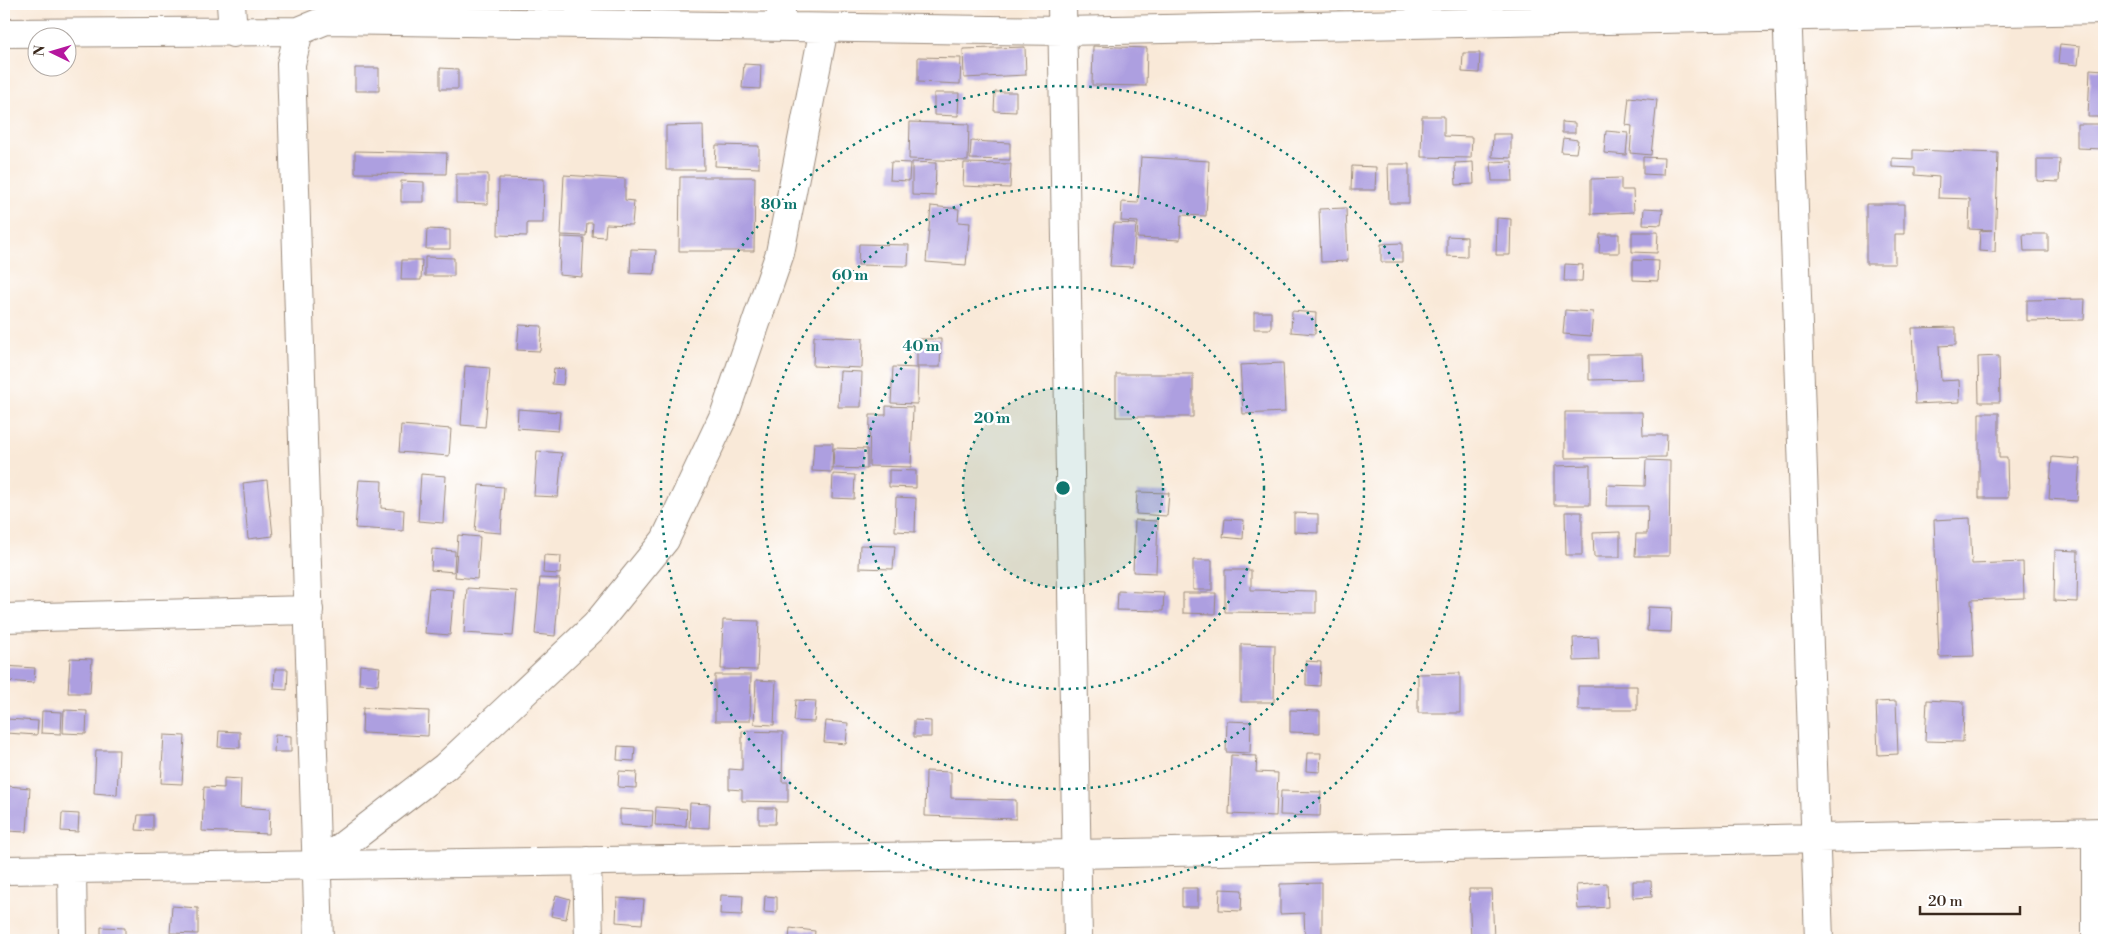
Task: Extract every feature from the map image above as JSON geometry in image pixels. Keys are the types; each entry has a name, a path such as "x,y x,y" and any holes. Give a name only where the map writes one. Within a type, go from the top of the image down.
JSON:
{"street":[{"path":"231,4 233,33"},
{"path":"1062,4 1064,31 1078,940"},
{"path":"4,33 233,33 299,31 326,20 781,15 824,28 1064,31 1538,13 1787,10 2104,10"},
{"path":"1787,10 1819,940"},
{"path":"318,865 445,767 595,626 665,540 725,413 780,253 824,28"},
{"path":"299,31 291,64 318,865 318,940"},
{"path":"4,618 309,610"},
{"path":"4,870 1077,854 2100,832 2096,940"},
{"path":"587,861 589,940"},
{"path":"72,869 72,940"}],"building":[{"path":"2060,44 2080,46 2078,65 2058,63"},
{"path":"1093,46 1147,48 1146,86 1092,85"},
{"path":"1025,47 1026,75 964,78 963,49"},
{"path":"1463,53 1480,53 1479,73 1462,72"},
{"path":"918,57 961,58 960,84 918,82"},
{"path":"744,64 761,65 760,89 742,88"},
{"path":"355,68 379,68 379,91 355,91"},
{"path":"440,68 458,69 458,89 440,89"},
{"path":"2090,69 2104,70 2104,117 2088,117"},
{"path":"995,92 1016,92 1016,112 994,111"},
{"path":"934,93 959,93 958,116 934,115"},
{"path":"1629,97 1657,100 1651,155 1630,153 1632,126 1626,125"},
{"path":"1422,116 1444,116 1444,136 1472,137 1471,158 1421,157"},
{"path":"910,122 969,124 968,161 909,159"},
{"path":"1562,122 1575,123 1575,133 1562,133"},
{"path":"2077,124 2104,124 2104,149 2077,148"},
{"path":"703,125 704,170 666,170 666,126"},
{"path":"1606,131 1628,133 1626,155 1604,153"},
{"path":"1493,134 1511,134 1511,158 1492,157"},
{"path":"1563,138 1578,140 1576,153 1561,152"},
{"path":"971,141 1010,143 1010,160 970,159"},
{"path":"716,145 759,146 759,168 715,166"},
{"path":"1913,150 1998,153 1995,252 1979,251 1980,231 1992,230 1969,229 1970,199 1938,198 1939,177 1915,175 1915,168 1892,167 1892,158 1913,159"},
{"path":"355,151 447,153 446,174 355,173"},
{"path":"1141,157 1209,161 1206,216 1181,215 1180,240 1137,238 1138,222 1121,221 1122,202 1138,203"},
{"path":"1643,157 1664,158 1663,175 1643,174"},
{"path":"2037,159 2060,159 2059,182 2037,181"},
{"path":"1512,161 1513,181 1492,181 1491,162"},
{"path":"891,162 910,163 909,181 890,180"},
{"path":"912,162 936,163 935,196 912,195"},
{"path":"1473,162 1474,184 1456,185 1455,163"},
{"path":"964,163 1011,164 1010,188 963,186"},
{"path":"1388,164 1409,164 1409,203 1389,203"},
{"path":"1352,166 1376,167 1375,190 1351,190"},
{"path":"456,174 488,174 488,204 456,203"},
{"path":"564,175 625,179 625,200 634,201 632,225 606,224 605,237 592,236 593,223 587,223 586,236 561,235"},
{"path":"680,177 755,177 754,251 679,251"},
{"path":"499,178 544,179 543,223 527,223 527,236 498,235"},
{"path":"1621,178 1621,190 1633,190 1634,212 1591,214 1591,179"},
{"path":"401,181 424,182 424,202 401,202"},
{"path":"1866,204 1904,204 1904,234 1895,234 1895,264 1866,264"},
{"path":"931,206 959,209 958,222 970,223 966,265 926,262"},
{"path":"1346,208 1348,261 1321,262 1319,209"},
{"path":"1644,208 1663,209 1661,225 1643,224"},
{"path":"1497,218 1511,219 1510,255 1496,255"},
{"path":"1114,223 1136,224 1133,267 1110,266"},
{"path":"427,229 450,230 450,249 426,249"},
{"path":"1632,232 1658,232 1657,253 1632,252"},
{"path":"1600,234 1619,234 1619,253 1599,253"},
{"path":"2023,234 2048,234 2048,251 2024,251"},
{"path":"1447,236 1467,237 1467,257 1447,256"},
{"path":"561,237 584,238 582,277 559,275"},
{"path":"1402,243 1402,262 1381,262 1381,244"},
{"path":"859,244 909,245 908,266 858,265"},
{"path":"631,249 656,250 654,274 630,273"},
{"path":"425,257 454,258 454,276 425,276"},
{"path":"402,260 422,260 421,280 401,280"},
{"path":"1633,260 1659,261 1658,281 1633,280"},
{"path":"1565,264 1583,265 1582,281 1564,281"},
{"path":"2085,299 2084,320 2027,321 2027,300"},
{"path":"1565,310 1593,312 1591,336 1563,334"},
{"path":"1292,311 1316,313 1315,334 1291,332"},
{"path":"1254,312 1271,312 1271,329 1254,329"},
{"path":"519,325 542,326 540,351 517,350"},
{"path":"1956,327 1956,345 1939,346 1941,381 1959,380 1960,402 1915,404 1912,328"},
{"path":"814,336 863,338 862,368 813,366"},
{"path":"917,339 941,339 940,367 917,367"},
{"path":"1642,354 1643,379 1589,380 1589,355"},
{"path":"1999,356 2000,402 1979,402 1978,357"},
{"path":"1283,363 1285,412 1243,414 1240,365"},
{"path":"465,366 490,368 485,427 461,425"},
{"path":"893,367 918,368 917,404 891,403"},
{"path":"554,368 565,369 563,385 552,384"},
{"path":"840,371 862,372 861,407 838,407"},
{"path":"1116,374 1193,374 1193,417 1116,417"},
{"path":"886,406 913,407 911,467 869,466 870,415 886,415"},
{"path":"518,409 560,412 558,431 517,428"},
{"path":"1565,412 1642,412 1643,435 1667,435 1666,457 1565,458"},
{"path":"1979,413 1999,413 1999,458 2007,458 2008,498 1979,498"},
{"path":"401,425 451,429 449,456 399,452"},
{"path":"814,443 833,443 832,472 812,471"},
{"path":"834,448 867,449 867,469 833,468"},
{"path":"537,451 562,453 558,497 534,496"},
{"path":"2052,457 2080,459 2077,501 2049,499"},
{"path":"1646,460 1670,461 1669,556 1635,556 1636,534 1647,534 1648,506 1606,506 1607,485 1645,486"},
{"path":"1590,465 1590,505 1554,505 1554,466"},
{"path":"889,470 916,471 916,488 889,487"},
{"path":"421,474 446,476 443,523 418,521"},
{"path":"833,474 855,475 854,499 832,498"},
{"path":"267,480 273,536 248,539 243,483"},
{"path":"359,480 382,481 381,508 404,510 403,531 355,528"},
{"path":"479,485 504,487 501,533 475,531"},
{"path":"1137,492 1169,493 1167,516 1136,514"},
{"path":"896,497 916,498 915,532 895,531"},
{"path":"1565,512 1582,512 1582,555 1566,555"},
{"path":"1294,513 1318,514 1318,533 1294,532"},
{"path":"1970,518 1972,564 2023,562 2024,598 1971,600 1974,656 1939,657 1934,520"},
{"path":"1225,519 1244,520 1243,539 1223,537"},
{"path":"1135,520 1158,521 1156,573 1133,572"},
{"path":"1620,532 1620,557 1594,557 1593,533"},
{"path":"458,535 480,537 477,579 455,577"},
{"path":"860,545 895,546 893,569 859,568"},
{"path":"432,549 455,551 454,572 431,570"},
{"path":"2055,550 2078,551 2077,602 2054,601"},
{"path":"544,555 561,556 560,574 543,573"},
{"path":"1193,560 1212,560 1212,590 1193,590"},
{"path":"1225,570 1251,570 1251,590 1316,591 1316,613 1225,612"},
{"path":"540,578 560,579 555,636 535,634"},
{"path":"429,588 454,590 450,635 425,633"},
{"path":"467,588 517,591 513,636 464,633"},
{"path":"1118,591 1164,593 1163,611 1117,610"},
{"path":"1183,593 1216,593 1215,614 1183,613"},
{"path":"1648,607 1672,608 1671,632 1647,631"},
{"path":"723,620 759,621 757,670 721,669"},
{"path":"1598,637 1599,660 1574,661 1573,638"},
{"path":"1241,644 1275,645 1274,702 1241,702"},
{"path":"70,658 92,659 90,693 68,693"},
{"path":"1306,661 1321,662 1320,686 1306,685"},
{"path":"360,665 380,667 378,685 359,684"},
{"path":"4,666 35,668 34,683 4,681"},
{"path":"275,669 288,669 287,690 274,689"},
{"path":"1460,673 1460,713 1418,713 1418,674"},
{"path":"715,675 751,675 750,721 715,721"},
{"path":"756,680 776,681 774,725 754,724"},
{"path":"1578,686 1637,686 1637,710 1578,710"},
{"path":"796,700 816,701 814,722 794,721"},
{"path":"1927,700 1964,702 1963,742 1925,741"},
{"path":"1896,701 1898,754 1878,755 1876,702"},
{"path":"363,708 429,711 428,736 362,733"},
{"path":"64,710 87,711 86,734 63,733"},
{"path":"1290,710 1320,711 1320,733 1290,732"},
{"path":"42,711 62,712 61,734 41,733"},
{"path":"7,719 38,721 37,735 6,733"},
{"path":"914,720 931,721 931,737 914,737"},
{"path":"826,721 848,723 846,744 824,742"},
{"path":"1227,721 1251,722 1250,753 1226,752"},
{"path":"219,731 240,732 240,748 218,747"},
{"path":"742,731 783,732 782,782 788,782 788,802 742,801 742,790 729,789 729,769 742,770"},
{"path":"164,735 185,736 182,784 161,783"},
{"path":"275,735 291,736 291,752 274,752"},
{"path":"618,746 635,747 634,761 617,760"},
{"path":"96,750 119,750 117,795 94,793"},
{"path":"1307,753 1321,753 1320,772 1306,771"},
{"path":"1231,755 1257,756 1256,772 1278,773 1276,816 1229,814"},
{"path":"619,771 637,772 636,788 618,787"},
{"path":"926,771 951,772 951,798 1016,800 1016,819 925,816"},
{"path":"224,778 241,779 240,807 270,809 269,834 202,831 204,787 224,788"},
{"path":"8,786 30,788 27,832 6,831"},
{"path":"1281,791 1321,792 1320,816 1280,815"},
{"path":"690,803 710,804 709,828 689,827"},
{"path":"656,807 687,809 686,826 655,825"},
{"path":"759,808 776,808 775,824 759,824"},
{"path":"620,809 653,811 652,827 620,825"},
{"path":"62,813 79,814 78,832 61,831"},
{"path":"138,815 153,815 153,831 136,830"},
{"path":"1633,881 1651,881 1652,897 1633,898"},
{"path":"1322,883 1322,936 1305,936 1304,913 1280,914 1280,884"},
{"path":"1607,883 1608,907 1578,909 1576,885"},
{"path":"1182,888 1198,888 1198,907 1182,907"},
{"path":"1220,889 1242,890 1241,911 1219,910"},
{"path":"1469,889 1492,889 1494,940 1471,940"},
{"path":"556,895 570,899 566,919 551,916"},
{"path":"721,895 743,896 742,915 720,914"},
{"path":"765,896 777,897 777,913 764,912"},
{"path":"617,898 644,900 642,924 616,922"},
{"path":"172,906 198,908 198,934 170,933"},
{"path":"101,927 125,928 125,940 101,940"},
{"path":"790,928 815,931 814,940 789,940"},
{"path":"442,937 467,937 467,940 442,940"}]}
